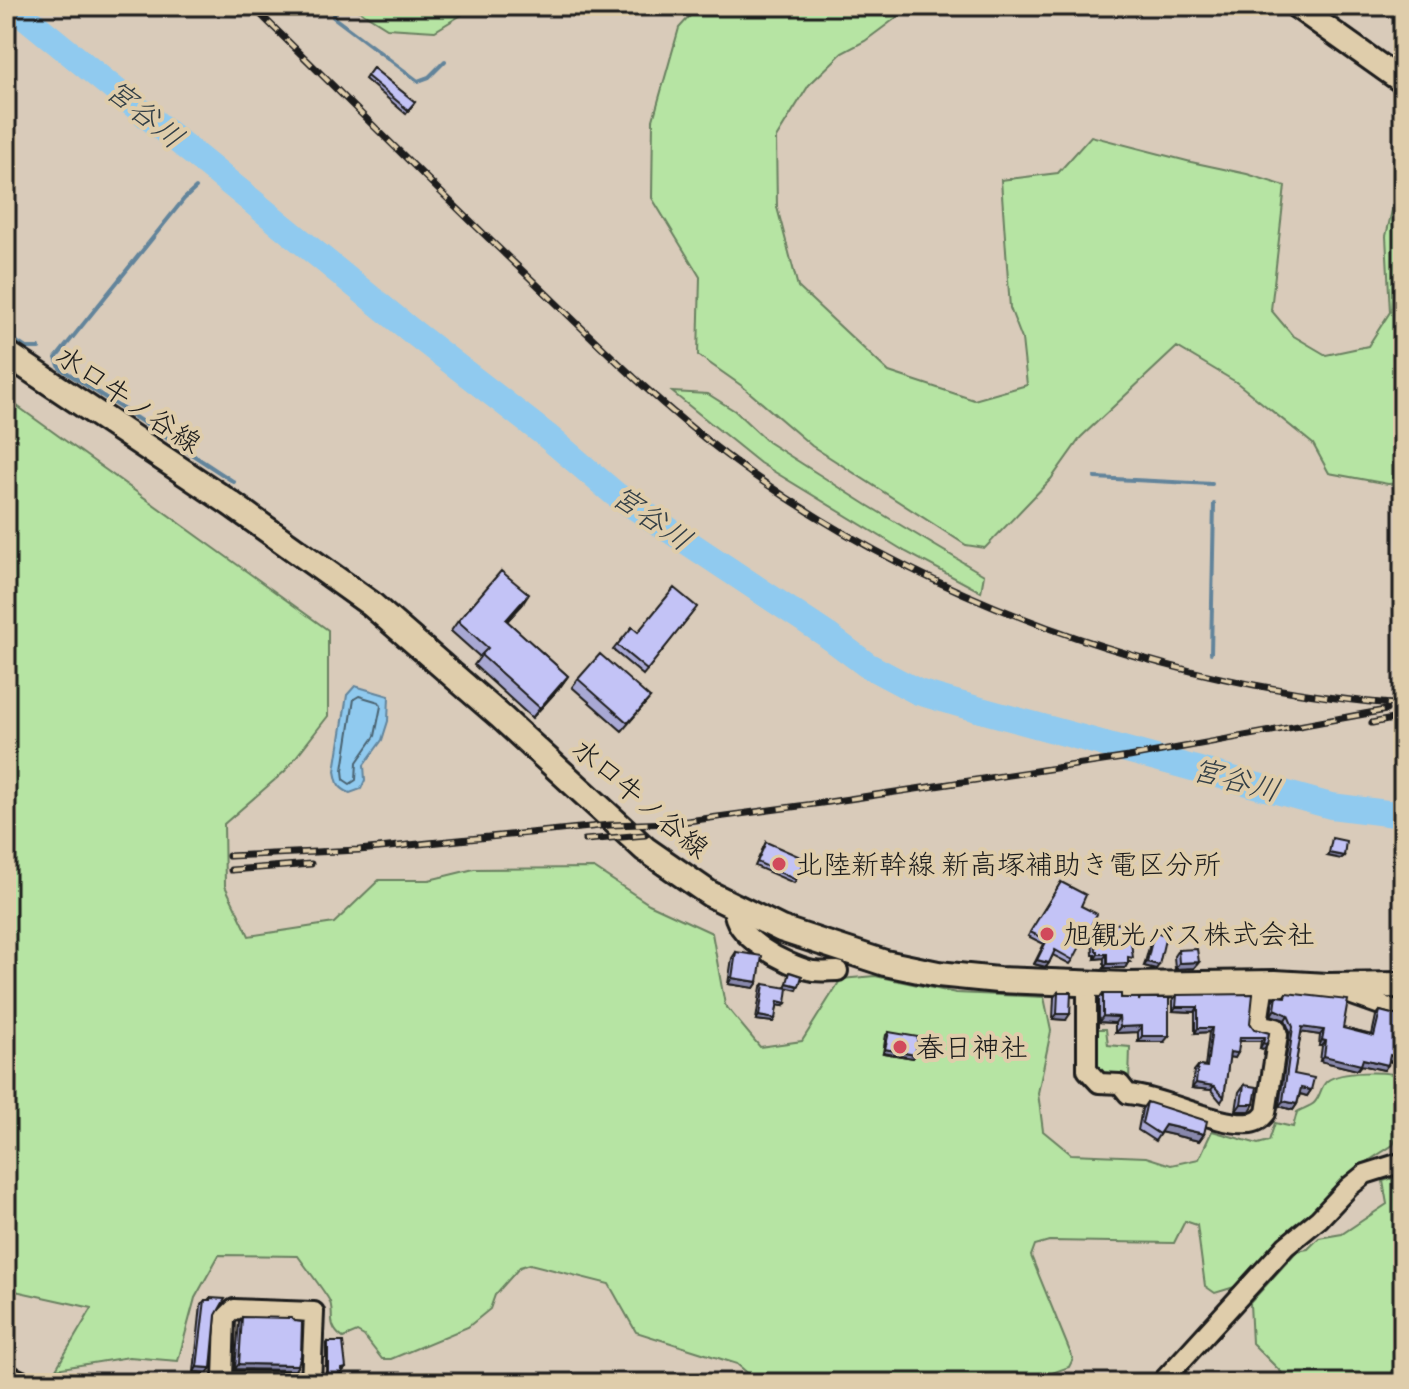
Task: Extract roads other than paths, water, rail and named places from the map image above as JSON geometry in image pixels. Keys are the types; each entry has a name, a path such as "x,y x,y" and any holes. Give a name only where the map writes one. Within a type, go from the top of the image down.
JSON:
{"main road":[{"name":"水口牛ノ谷線","path":"6,353 230,503 371,604 500,716 645,849 710,894 781,929 885,963 938,974 1087,984 1403,985"}],"street":[{"path":"1296,6 1403,82"},
{"path":"734,906 732,914 737,924 779,959 813,971 838,971"},
{"path":"1087,984 1087,1070 1099,1083 1120,1084 1128,1094 1164,1101 1238,1123 1253,1123 1266,1113 1278,1035 1276,1028 1258,1024 1264,983"},
{"path":"1327,986 1403,1013"},
{"path":"1161,1383 1286,1246 1319,1219 1349,1187 1365,1174 1403,1162"},
{"path":"234,1309 314,1312 310,1383 228,1381 223,1377 225,1318 234,1309"},
{"path":"6,1376 21,1383"}],"water":[{"path":"355,686 389,696 388,721 382,740 364,765 365,780 361,789 350,793 339,785 335,771 347,695"}],"waterway":[{"name":"宮谷川","path":"12,6 615,494 867,665 918,692 959,704 1331,806 1403,815"},
{"path":"338,6 333,17 418,81 429,77 445,61"},
{"path":"196,188 56,358 60,368 234,482"},
{"path":"6,335 26,348 39,348"},
{"path":"1095,478 1212,484"},
{"path":"1211,653 1214,504"}],"railway":[{"path":"252,6 642,385 726,455 800,506 879,552 962,593 1047,627 1135,656 1224,679 1314,695 1403,705"},
{"path":"229,856 359,850 610,825 673,823 1129,757 1386,710"},
{"path":"1372,723 1403,717"},
{"path":"585,840 645,835"},
{"path":"231,870 311,864"}],"place":[{"name":"北陸新幹線 新高塚補助き電区分所","path":"779,864"},
{"name":"旭観光バス株式会社","path":"1047,934"},
{"name":"春日神社","path":"900,1047"}]}
